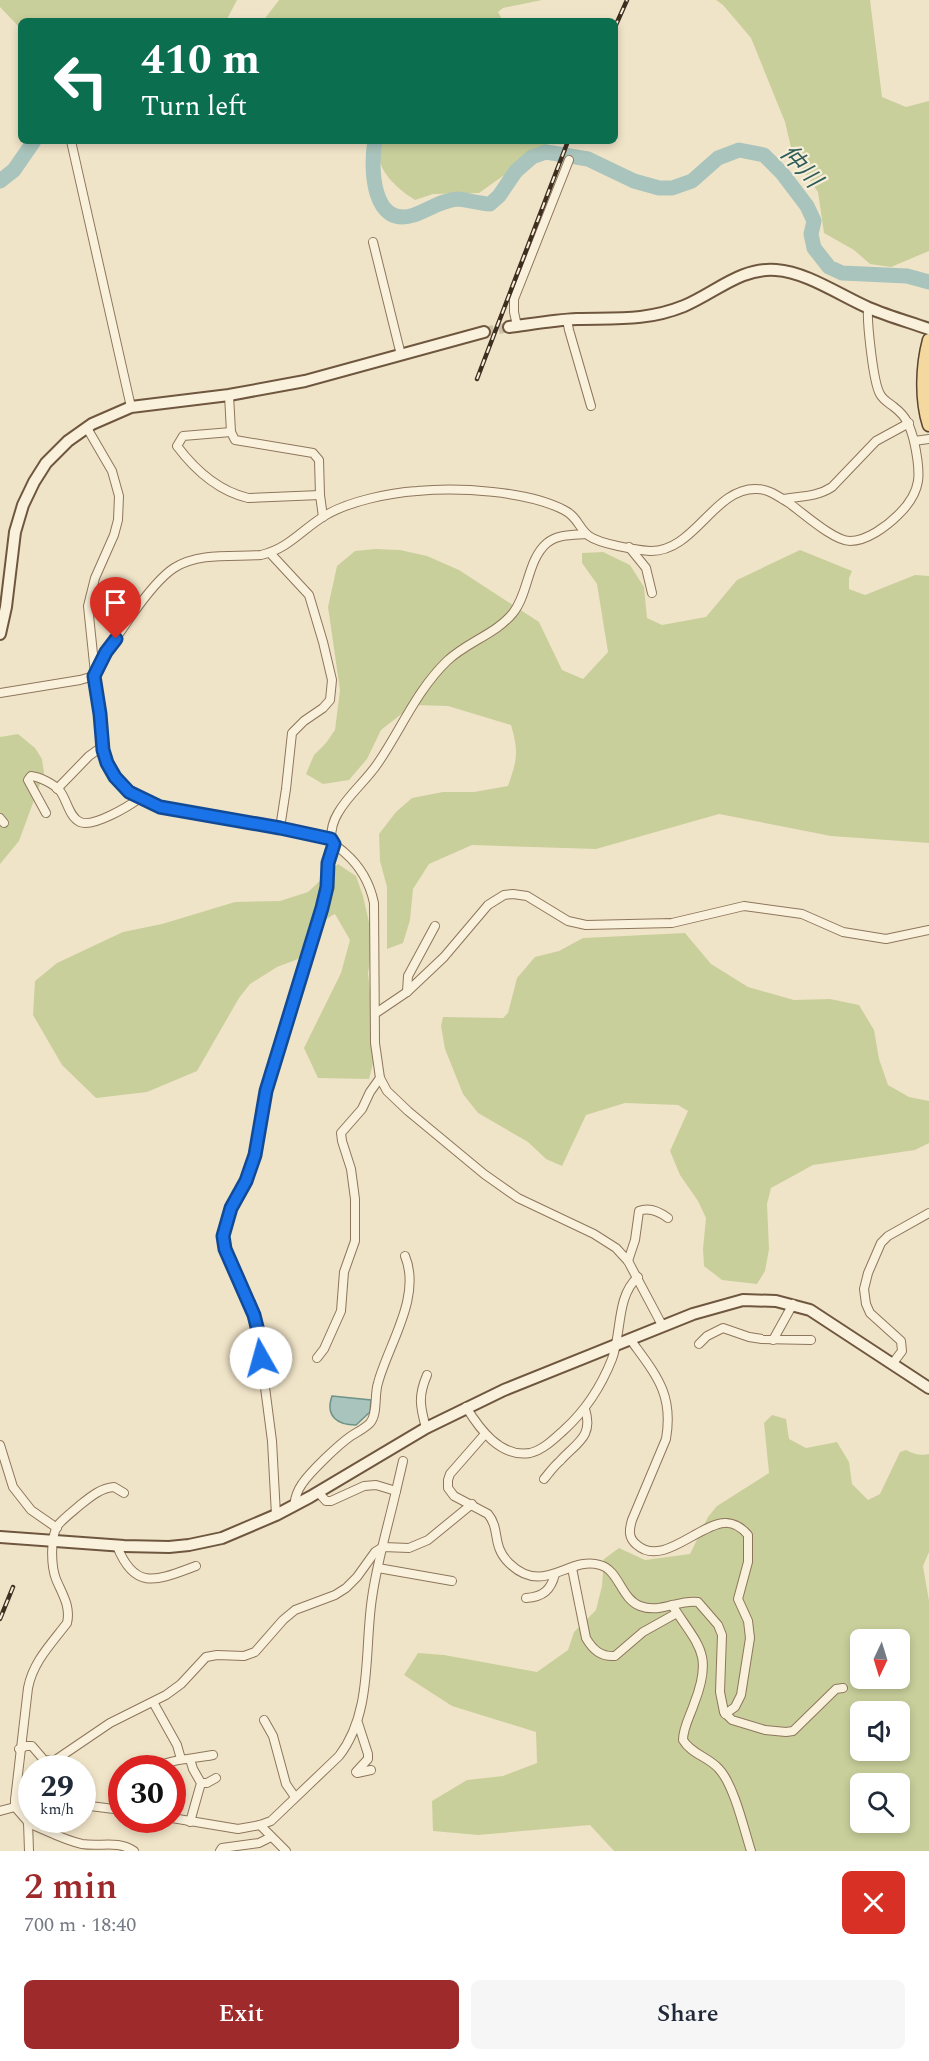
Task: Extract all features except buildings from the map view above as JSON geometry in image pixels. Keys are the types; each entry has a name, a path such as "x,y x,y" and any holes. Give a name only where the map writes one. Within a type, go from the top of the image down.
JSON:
{"main road":[{"path":"929,340 924,368 925,400 929,425"}],"street":[{"path":"72,144 132,407"},
{"path":"569,160 514,299 513,327 567,320 633,319 668,312 698,300 741,275 769,269 799,276 868,308 929,329"},
{"path":"373,242 401,355"},
{"path":"0,693 94,676 106,652 158,583 175,568 203,558 270,553 283,548 323,517 351,505 400,494 417,491 462,491 506,494 550,504 574,517 586,534 598,540 652,551 671,546 688,535 727,499 748,490 764,489 783,499 838,537 850,541 862,538 896,517 911,500 920,476 909,423 904,415 880,395 868,329 868,308"},
{"path":"567,320 591,406"},
{"path":"0,634 6,607 15,532 22,505 46,463 68,441 87,428 108,416 132,407 229,395 305,381 483,332"},
{"path":"229,395 231,432 235,440 313,453 319,460 323,517"},
{"path":"783,499 824,492 832,487 876,441 909,423"},
{"path":"87,428 112,471 119,496 118,520 114,536 95,578 88,606 103,746 107,763 115,777 129,792 160,807 280,828 333,842 346,854 362,873 372,896 375,913 375,1043 383,1085 392,1098 484,1174 518,1198 604,1239 616,1248 638,1277 662,1325"},
{"path":"231,432 183,435 177,446 187,460 202,474 225,490 239,496 248,498 320,495"},
{"path":"914,441 929,439"},
{"path":"276,1515 272,1441 259,1335 254,1315 225,1249 223,1236 231,1208 246,1181 255,1155 266,1091 322,908 333,842 331,833 338,813 376,765 429,681 449,659 494,629 513,612 540,552 548,542 561,536 586,534"},
{"path":"629,547 646,568 652,593"},
{"path":"270,553 309,595 332,680 330,700 292,733 280,828"},
{"path":"57,789 89,756 103,746"},
{"path":"46,813 28,780 31,776 57,789 77,820 84,823 100,819 140,798"},
{"path":"376,1013 407,992 444,957 488,904 504,895 527,896 568,921 586,925 672,923 744,906 802,914 843,932 886,939 929,930"},
{"path":"407,992 408,976 435,926"},
{"path":"317,1358 324,1349 340,1311 344,1272 354,1246 356,1199 341,1133 354,1115 362,1109 380,1078"},
{"path":"628,1261 635,1240 639,1211 646,1209 656,1211 668,1218"},
{"path":"893,1363 902,1351 901,1341 870,1313 864,1289 881,1243 888,1236 929,1213"},
{"path":"294,1506 303,1482 374,1417 378,1383 402,1319 410,1282 405,1256"},
{"path":"466,1407 485,1434 498,1445 530,1453 551,1442 585,1409 606,1373 616,1346 626,1291 638,1277"},
{"path":"0,1537 117,1546 169,1547 211,1541 253,1527 294,1506 466,1407 662,1325 743,1300 793,1304 810,1310 929,1388"},
{"path":"773,1340 793,1304"},
{"path":"699,1344 707,1336 723,1328 749,1337 773,1340 811,1340"},
{"path":"630,1339 664,1389 667,1425 666,1439 632,1520 629,1534 631,1539 644,1549 663,1550 678,1545 711,1526 726,1523 740,1527 748,1535 748,1562 738,1599 748,1621 750,1638 741,1695 735,1707 726,1714"},
{"path":"426,1428 420,1405 427,1375"},
{"path":"544,1479 582,1440 588,1423 585,1409"},
{"path":"485,1434 450,1474 448,1488 450,1493 485,1511 492,1519 497,1547 509,1563 530,1576 540,1577 589,1564 603,1565 610,1571 627,1597 638,1606 659,1608 689,1600 699,1602 718,1625 723,1639 720,1692 726,1714 732,1720 747,1726 786,1732 798,1727 836,1689 843,1688"},
{"path":"0,1445 13,1486 31,1510 57,1528"},
{"path":"186,1821 238,1829 271,1821 346,1747 358,1723 365,1677 372,1598 403,1461"},
{"path":"318,1492 326,1501 331,1502 364,1486 376,1485 396,1491"},
{"path":"18,1810 15,1807 19,1749 31,1673 38,1660 67,1623 68,1616 68,1607 52,1561 57,1528 78,1507 100,1490 114,1487 124,1493"},
{"path":"19,1749 29,1745 36,1749 44,1760 54,1761 110,1723 153,1702 181,1684 206,1657 244,1656 255,1652 295,1610 346,1588 375,1552 383,1547 409,1548 428,1540 471,1504"},
{"path":"117,1546 123,1560 140,1577 147,1580 168,1577 196,1566"},
{"path":"378,1568 453,1581"},
{"path":"572,1568 586,1638 591,1647 602,1654 615,1656 643,1632 677,1613"},
{"path":"526,1598 541,1596 545,1593 551,1587 555,1574"},
{"path":"672,1605 694,1636 703,1660 701,1683 683,1740 700,1756 720,1769 738,1809 751,1851"},
{"path":"153,1702 177,1745 180,1755"},
{"path":"264,1720 273,1736 286,1784 295,1797"},
{"path":"358,1723 368,1759 356,1772 371,1770"},
{"path":"186,1759 213,1755"},
{"path":"190,1759 201,1783 190,1822"},
{"path":"201,1783 207,1783 216,1778"},
{"path":"0,1811 18,1807"},
{"path":"260,1825 286,1851"},
{"path":"28,1833 28,1851"},
{"path":"54,1833 82,1844 126,1845 134,1851"},
{"path":"220,1851 222,1848 259,1843 272,1837"}],"green space":[{"path":"0,0 237,0 228,18 18,18 18,26 0,7"},
{"path":"279,0 542,0 503,8 498,12 501,18 265,18"},
{"path":"716,0 870,0 882,97 906,107 929,101 929,251 891,267 870,264 854,250 824,233 818,192 793,156 785,122 751,38"},
{"path":"378,144 548,144 479,193 433,194 415,200 387,176 379,160"},
{"path":"400,550 427,556 459,570 539,622 562,670 583,679 608,652 597,584 582,563 582,553 603,552 630,565 644,587 647,618 662,625 706,617 737,580 800,550 852,571 849,578 849,589 865,595 915,575 929,576 929,843 831,836 719,814 596,849 472,845 429,864 413,889 410,920 403,943 387,949 387,887 380,861 379,834 396,812 412,798 443,792 474,792 508,786 516,749 511,725 448,706 413,705 381,730 367,759 349,780 323,784 306,774 314,755 335,730 340,690 328,607 337,566 355,551"},
{"path":"18,734 35,748 42,759 44,773 19,841 0,864 0,737"},
{"path":"338,864 356,876 371,931 372,950 368,973 373,1020 373,1063 369,1079 318,1078 304,1048 341,973 350,940 335,914 318,927 298,959 277,967 250,984 239,998 197,1071 147,1092 96,1098 62,1065 33,1015 35,981 57,963 123,932 162,924 235,902 280,901 308,892"},
{"path":"685,933 711,964 748,987 794,1000 830,999 859,1005 874,1030 879,1059 888,1085 909,1097 929,1101 929,1143 915,1150 813,1165 771,1188 767,1204 769,1249 765,1271 757,1284 722,1280 704,1266 706,1218 698,1201 680,1175 670,1151 688,1111 678,1105 625,1103 586,1115 562,1166 546,1159 528,1142 478,1113 463,1094 445,1049 441,1026 443,1017 503,1018 508,1013 517,978 535,957 559,951 583,938"},
{"path":"772,1415 786,1419 789,1439 806,1448 837,1442 849,1462 852,1484 868,1500 880,1494 900,1452 906,1450 917,1454 929,1454 929,1552 923,1566 929,1601 929,1851 614,1851 590,1825 478,1835 433,1831 432,1801 467,1780 503,1776 537,1763 536,1732 452,1706 404,1675 418,1653 444,1655 537,1672 568,1650 574,1632 596,1610 602,1586 604,1559 619,1548 645,1560 690,1554 708,1517 717,1506 769,1473 764,1423"}],"water":[{"path":"332,1396 371,1400 370,1412 356,1425 338,1421 330,1409"}],"waterway":[{"name":"仲川","path":"0,181 14,170 32,144"},
{"name":"仲川","path":"375,144 373,166 377,193 382,205 389,213 400,217 414,215 452,200 461,199 490,204 499,196 516,171 532,157 546,152 588,159 634,181 659,188 672,188 692,181 718,158 739,150 764,155 782,173 807,206 814,221 811,234 814,248 829,267 842,273 907,276 929,282"}],"tunnel":[{"path":"484,332 509,327"}],"railway":[{"path":"618,20 627,0"},
{"path":"477,379 567,144"},
{"path":"0,1619 13,1587"}],"route":[{"path":"116,639 106,652 94,676 103,750 115,777 129,792 160,807 280,828 331,839 334,844 328,863 327,887 322,908 266,1091 255,1155 246,1181 231,1208 223,1236 225,1249 254,1315 261,1358"}]}
